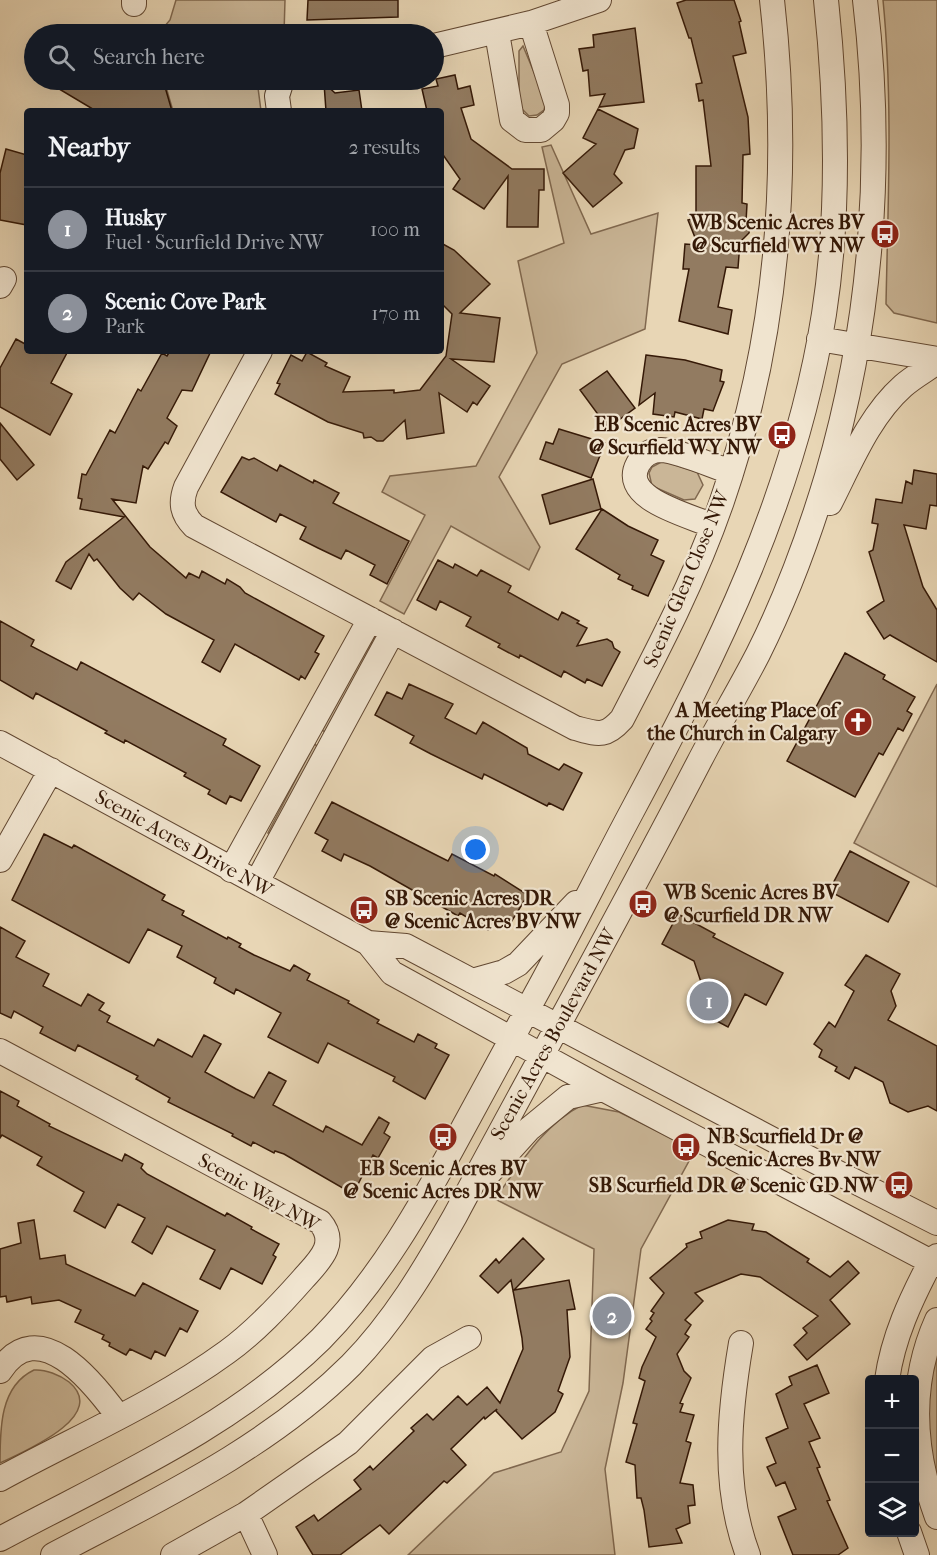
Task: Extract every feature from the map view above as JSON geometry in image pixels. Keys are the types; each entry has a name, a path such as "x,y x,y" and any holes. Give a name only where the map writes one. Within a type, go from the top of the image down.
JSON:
{"street":[{"path":"444,44 497,33 599,0"},
{"name":"Scenic Glen Close NW","path":"258,354 183,495 183,512 194,526 575,728 601,734 612,730 622,719 664,638 713,526 755,386 778,245 781,111 772,0"},
{"name":"Scenic Acres Boulevard NW","path":"0,1539 188,1439 238,1407 287,1370 321,1339 353,1304 394,1248 427,1194 528,1011 688,708 747,582 769,525 793,451 819,339 828,277 834,193 834,88 826,0"},
{"name":"Scenic Acres Boulevard NW","path":"53,1555 212,1470 303,1406 350,1365 396,1312 455,1216 759,652 810,525 840,423 856,347 868,257 874,150 873,84 865,0"},
{"path":"497,33 512,120 525,130 541,130 553,120 558,105 531,23"},
{"path":"279,90 279,108"},
{"path":"819,339 937,361"},
{"path":"810,525 829,504 855,453 882,409 903,386 937,361"},
{"path":"713,526 645,497 636,483 636,468 647,454 663,450 731,472"},
{"path":"231,870 370,619"},
{"path":"257,882 393,631"},
{"name":"Scenic Acres Drive NW","path":"0,743 368,943 392,973 603,1089 935,1261"},
{"path":"0,860 51,770"},
{"path":"472,981 504,972 518,964 568,909 590,893"},
{"name":"Scenic Acres Drive NW","path":"368,943 406,946 937,1223"},
{"name":"Scenic Way NW","path":"0,1051 320,1222 326,1229 327,1248 320,1260 288,1296 228,1351 205,1367 118,1416 0,1479"},
{"path":"455,1216 507,1152 551,1110 568,1097 603,1089"},
{"path":"888,1375 898,1331 935,1261"},
{"path":"937,1320 921,1369 916,1427 923,1477 937,1517"},
{"path":"173,1555 246,1514 348,1443 434,1358 469,1338"},
{"path":"741,1343 731,1404 729,1453 736,1511 748,1555"},
{"path":"0,1371 12,1355 20,1351 29,1348 50,1350 59,1354 92,1383 118,1416"},
{"path":"246,1514 265,1555"},
{"path":"910,1537 917,1555"}],"shaded area":[{"path":"176,0 285,0 284,24 167,24"},
{"path":"883,0 937,0 937,323 894,313 886,304 889,114"},
{"path":"523,46 546,101 544,110 537,115 529,116 519,106 519,51"},
{"path":"167,90 258,90 261,108 172,108"},
{"path":"551,145 591,234 658,213 645,329 562,364 499,477 540,547 529,570 451,526 404,614 380,601 425,515 382,492 390,476 476,466 537,353 518,261 564,243 542,147"},
{"path":"663,461 697,472 703,485 695,499 684,500 652,486 649,473 652,467"},
{"path":"370,642 374,644 328,733 321,730"},
{"path":"937,684 937,887 854,843"},
{"path":"314,744 321,748 273,834 268,833"},
{"path":"582,1105 619,1112 695,1150 641,1249 623,1383 605,1469 615,1555 408,1555 494,1473 561,1452 589,1391 594,1249 495,1199 544,1134 568,1113"},
{"path":"937,1351 937,1491 930,1457 927,1421 929,1386"},
{"path":"34,1370 52,1373 69,1382 79,1395 79,1407 71,1420 43,1442 0,1463 2,1422 8,1397 14,1386"}],"building":[{"path":"308,0 398,0 398,17 307,20"},
{"path":"686,0 734,0 741,21 739,22 746,53 733,56 748,117 750,154 743,155 742,203 747,204 746,222 750,226 749,233 740,242 738,268 726,267 718,307 732,310 728,334 679,321 689,269 683,269 685,244 698,245 688,220 696,218 696,166 711,166 703,100 699,101 696,84 702,83 691,38 689,38 677,3"},
{"path":"635,28 644,102 599,107 605,94 590,96 588,70 583,71 579,49 594,47 593,35"},
{"path":"455,75 458,89 470,86 474,105 461,108 471,139 512,169 544,169 544,190 539,190 538,227 507,227 508,176 484,209 453,189 460,179 444,156 444,108 426,108 422,90 444,90 444,77"},
{"path":"61,90 166,90 171,108 91,108"},
{"path":"324,90 332,90 335,93 359,90 362,108 326,108"},
{"path":"598,109 638,129 634,148 625,150 614,174 622,183 593,207 563,173 596,144 583,138"},
{"path":"6,149 24,154 24,224 0,220 0,173"},
{"path":"444,245 454,250 490,284 460,313 500,318 494,362 451,359 490,386 477,405 473,402 467,412 439,393 444,433 407,439 405,420 383,441 377,441 371,437 364,438 363,433 328,422 275,394 280,384 277,383 291,355 302,361 306,354 311,354 327,363 325,366 350,377 343,392 394,390 394,393 420,390 446,356 452,314 444,306"},
{"path":"16,339 24,343 24,354 66,354 51,383 72,394 50,435 0,407 0,368"},
{"path":"161,354 167,356 168,354 210,354 192,391 182,390 167,418 177,426 168,444 165,442 148,469 143,466 136,503 112,499 150,547 186,578 189,573 199,578 202,571 225,584 227,579 245,593 324,636 315,652 319,654 305,679 301,676 299,680 235,644 220,672 202,662 214,640 166,614 139,593 133,600 120,588 97,559 94,561 89,554 71,589 56,581 66,562 124,517 80,509 82,499 78,498 82,474 86,475 110,430 115,433 138,389 141,391"},
{"path":"646,355 685,360 722,370 720,381 724,382 713,411 704,409 702,419 675,412 674,417 653,414 655,393 639,405"},
{"path":"607,371 635,408 608,428 580,390"},
{"path":"0,423 34,465 17,480 0,459"},
{"path":"559,429 605,443 591,478 540,459 546,442 553,444"},
{"path":"242,457 249,460 254,458 277,471 280,465 313,483 314,480 339,493 333,503 409,541 387,584 370,575 375,565 346,550 341,559 300,539 306,527 280,514 276,522 221,492"},
{"path":"914,470 937,474 937,506 930,505 926,529 904,525 923,587 937,610 937,662 890,635 884,639 867,612 884,601 869,552 873,550 878,524 872,523 876,499 902,503 906,481 912,484"},
{"path":"593,479 601,509 550,524 542,495"},
{"path":"602,509 628,526 658,540 651,555 664,561 648,596 632,589 633,586 618,579 620,575 576,549"},
{"path":"438,560 453,568 455,564 477,576 481,570 511,586 508,592 558,620 562,612 579,621 577,623 587,628 577,646 607,639 612,642 614,648 620,652 602,686 587,679 585,683 564,671 561,677 520,655 519,658 498,647 500,644 466,626 471,617 440,601 436,610 417,600"},
{"path":"0,621 34,640 31,646 77,670 81,662 226,739 223,745 260,766 241,801 230,796 226,804 208,794 210,790 184,776 186,773 125,740 124,743 105,733 107,731 36,693 33,699 0,680"},
{"name":"A Meeting Place of the Church in Calgary","path":"845,653 885,675 883,679 915,697 907,711 912,714 903,731 898,728 883,755 879,753 855,797 787,761"},
{"path":"409,684 453,704 445,718 476,734 483,722 527,748 528,754 559,770 564,764 582,773 563,810 549,803 547,806 484,774 482,779 431,754 410,743 414,736 375,715 387,692 402,699"},
{"path":"332,802 448,861 452,854 494,876 495,874 528,895 508,927 495,918 488,930 460,913 458,916 370,866 344,854 341,861 322,851 328,840 315,833"},
{"path":"44,834 72,848 74,845 165,895 162,900 184,911 182,915 241,944 239,947 254,955 290,971 294,965 310,974 307,980 349,1001 348,1003 379,1020 377,1023 414,1042 418,1034 437,1044 435,1048 449,1055 425,1099 393,1081 395,1077 328,1043 318,1063 268,1037 281,1013 236,989 234,994 214,983 216,978 177,957 182,946 148,929 129,963 12,900"},
{"path":"850,851 909,882 888,922 829,891"},
{"path":"678,914 715,934 713,937 783,973 766,1005 745,994 728,1027 694,1009 695,999 703,988 694,961 662,944"},
{"path":"0,927 25,941 16,957 49,974 43,986 81,1006 88,994 104,1003 99,1010 110,1016 107,1022 154,1046 158,1039 192,1057 204,1035 221,1044 205,1072 236,1089 254,1098 269,1072 286,1081 273,1105 323,1132 326,1126 362,1145 379,1117 389,1123 384,1133 390,1137 378,1158 373,1155 353,1194 284,1154 275,1151 274,1153 253,1142 251,1146 232,1136 233,1134 168,1102 170,1098 136,1079 138,1076 78,1045 75,1051 40,1033 43,1027 14,1011 11,1018 0,1013"},
{"path":"866,955 900,974 891,991 896,1006 888,1020 937,1046 937,1111 928,1106 908,1112 890,1103 883,1082 855,1067 849,1079 835,1071 837,1067 819,1057 822,1050 814,1044 829,1022 835,1027 854,991 845,985"},
{"path":"0,1091 19,1101 17,1106 50,1124 49,1126 122,1161 125,1154 143,1164 141,1168 147,1174 225,1216 227,1213 279,1244 273,1255 276,1257 262,1284 231,1268 220,1289 200,1279 215,1250 167,1226 152,1254 132,1242 145,1218 118,1204 105,1228 74,1211 84,1192 37,1165 42,1157 2,1135 0,1138"},
{"path":"34,1220 40,1259 65,1255 66,1264 135,1296 143,1283 198,1311 187,1332 180,1328 165,1356 155,1351 151,1359 130,1349 126,1355 109,1346 110,1343 102,1339 104,1335 75,1322 81,1310 59,1300 32,1304 31,1297 7,1302 6,1296 0,1297 0,1249 21,1243 18,1223"},
{"path":"728,1220 754,1224 752,1230 766,1232 809,1259 807,1262 830,1277 848,1261 859,1273 830,1300 850,1324 807,1360 794,1345 807,1333 803,1328 818,1316 760,1277 741,1274 695,1293 703,1301 685,1320 691,1325 685,1334 689,1337 677,1354 684,1371 691,1378 680,1403 683,1404 680,1412 694,1415 686,1441 691,1443 680,1483 693,1485 695,1505 688,1506 690,1523 676,1529 682,1543 649,1547 644,1510 641,1498 637,1498 635,1465 626,1462 637,1424 633,1423 645,1381 639,1378 656,1337 646,1329 652,1321 650,1319 654,1313 651,1311 664,1293 650,1278 687,1247 686,1244 702,1238 700,1232"},
{"path":"523,1238 544,1259 514,1290 569,1280 575,1309 567,1310 570,1357 558,1391 563,1394 555,1412 522,1439 496,1411 497,1409 485,1419 484,1417 451,1449 466,1465 447,1483 444,1481 389,1534 380,1525 340,1555 313,1555 296,1527 314,1515 318,1521 361,1489 354,1480 370,1466 373,1470 414,1431 411,1428 427,1414 433,1420 458,1396 467,1405 487,1387 500,1403 523,1349 522,1338 511,1280 498,1293 480,1276 496,1259 499,1263"},
{"path":"817,1365 829,1393 804,1404 820,1438 809,1442 820,1467 817,1468 830,1500 827,1501 848,1548 838,1555 793,1555 778,1517 796,1509 785,1482 776,1486 767,1467 776,1463 766,1438 788,1428 776,1394 792,1385 789,1377"}],"place":[{"name":"WB Scenic Acres BV @ Scurfield WY NW","path":"885,234"},
{"name":"EB Scenic Acres BV @ Scurfield WY NW","path":"782,435"},
{"name":"A Meeting Place of the Church in Calgary","path":"858,722"},
{"name":"WB Scenic Acres BV @ Scurfield DR NW","path":"643,904"},
{"name":"SB Scenic Acres DR @ Scenic Acres BV NW","path":"364,910"},
{"name":"Husky","path":"709,1001"},
{"name":"EB Scenic Acres BV @ Scenic Acres DR NW","path":"443,1137"},
{"name":"NB Scurfield Dr @ Scenic Acres Bv NW","path":"686,1147"},
{"name":"SB Scurfield DR @ Scenic GD NW","path":"899,1185"},
{"name":"Scenic Cove Park","path":"612,1316"}]}
